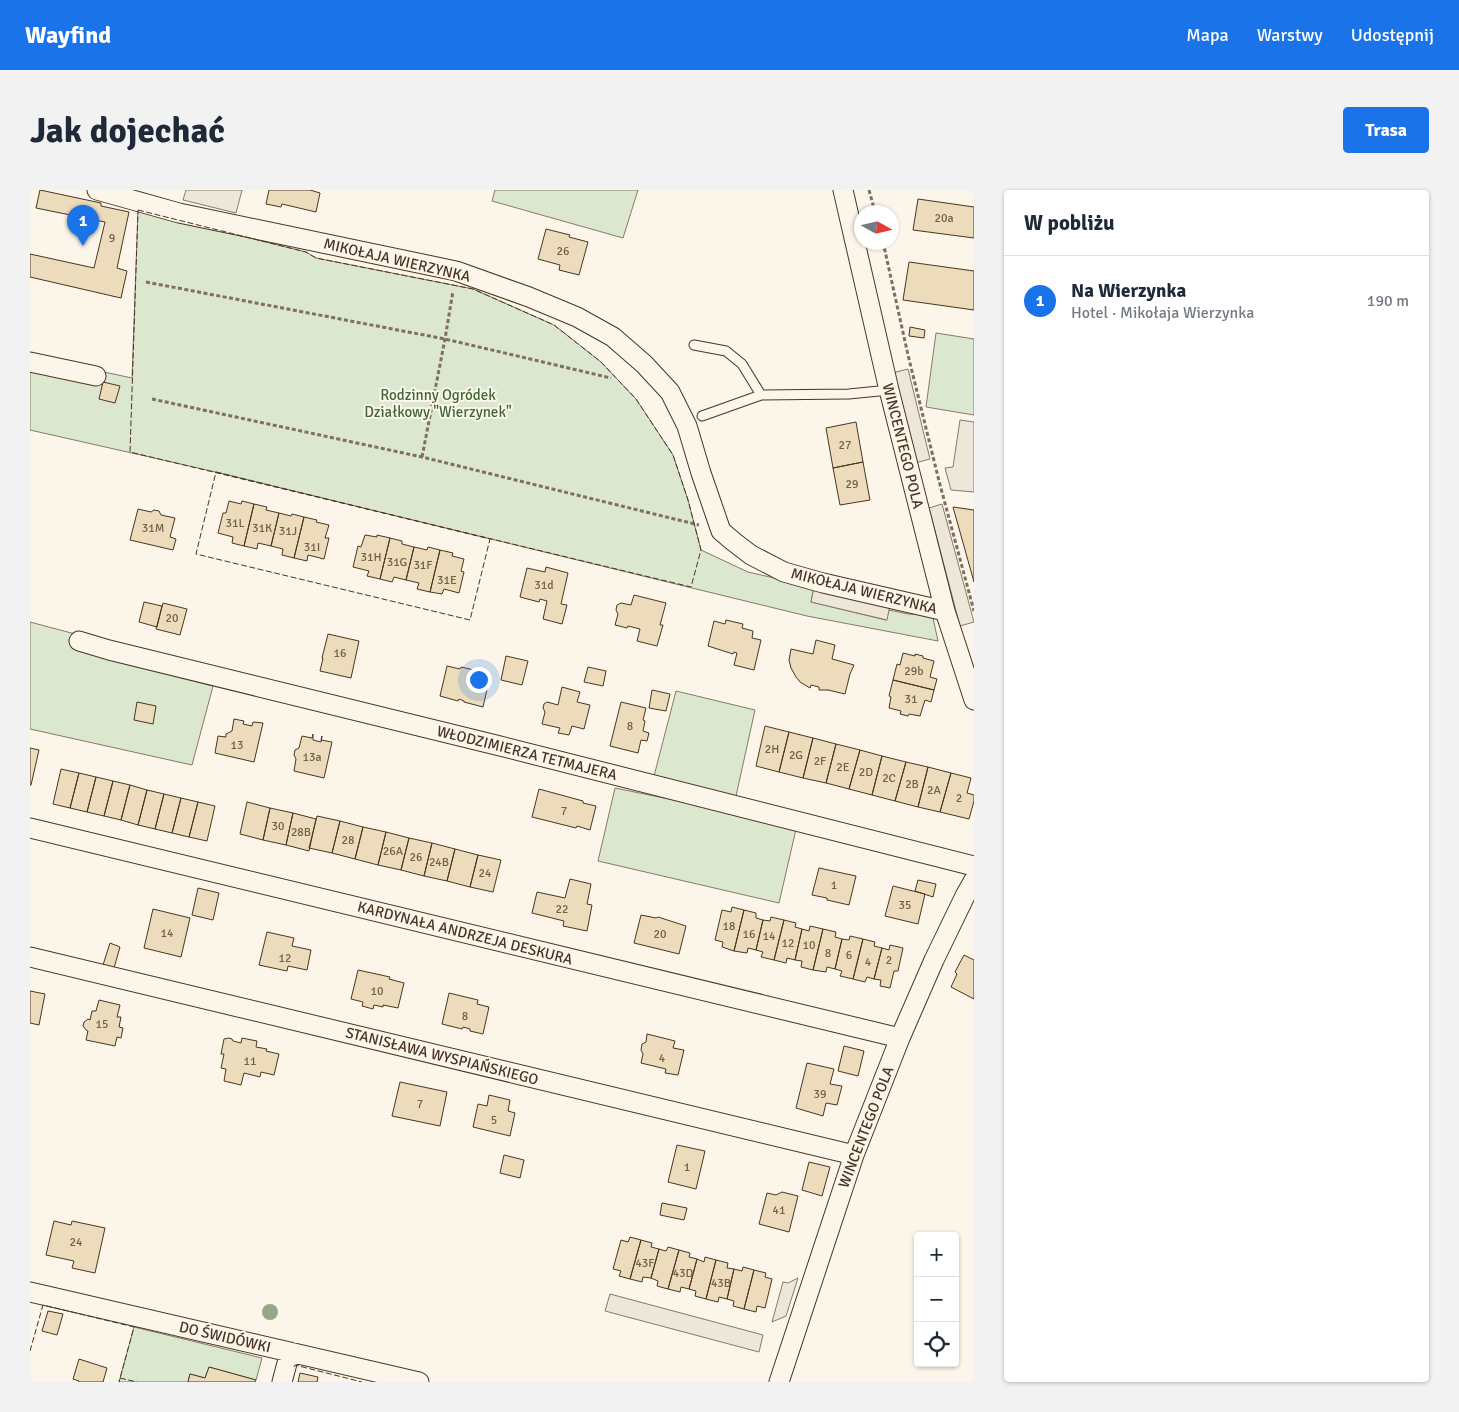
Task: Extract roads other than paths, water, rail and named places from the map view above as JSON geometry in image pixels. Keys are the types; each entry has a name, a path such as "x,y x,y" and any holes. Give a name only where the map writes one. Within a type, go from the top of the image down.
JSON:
{"street":[{"name":"MIKOŁAJA WIERZYNKA","path":"97,190 179,213 456,271 529,297 577,317 613,337 644,364 670,392 687,426 721,531 752,554 784,572 945,611"},
{"name":"WINCENTEGO POLA","path":"843,190 889,390 945,611 974,700"},
{"path":"30,362 96,376"},
{"name":"WŁODZIMIERZA TETMAJERA","path":"79,641 974,866"},
{"name":"KARDYNAŁA ANDRZEJA DESKURA","path":"30,828 900,1038"},
{"name":"WINCENTEGO POLA","path":"779,1382 854,1155 900,1038 944,938 974,880"},
{"name":"STANISŁAWA WYSPIAŃSKIEGO","path":"30,957 854,1155"},
{"name":"DO ŚWIDÓWKI","path":"30,1292 419,1382"},
{"path":"282,1382 290,1352"}],"lane":[{"path":"694,345 726,351 742,364 761,395"},
{"path":"702,416 761,395 849,394 889,390"}],"place":[{"name":"Na Wierzynka","path":"83,246"}],"park label":[{"name":"Rodzinny Ogródek Działkowy \"Wierzynek\"","path":"438,404"}]}
